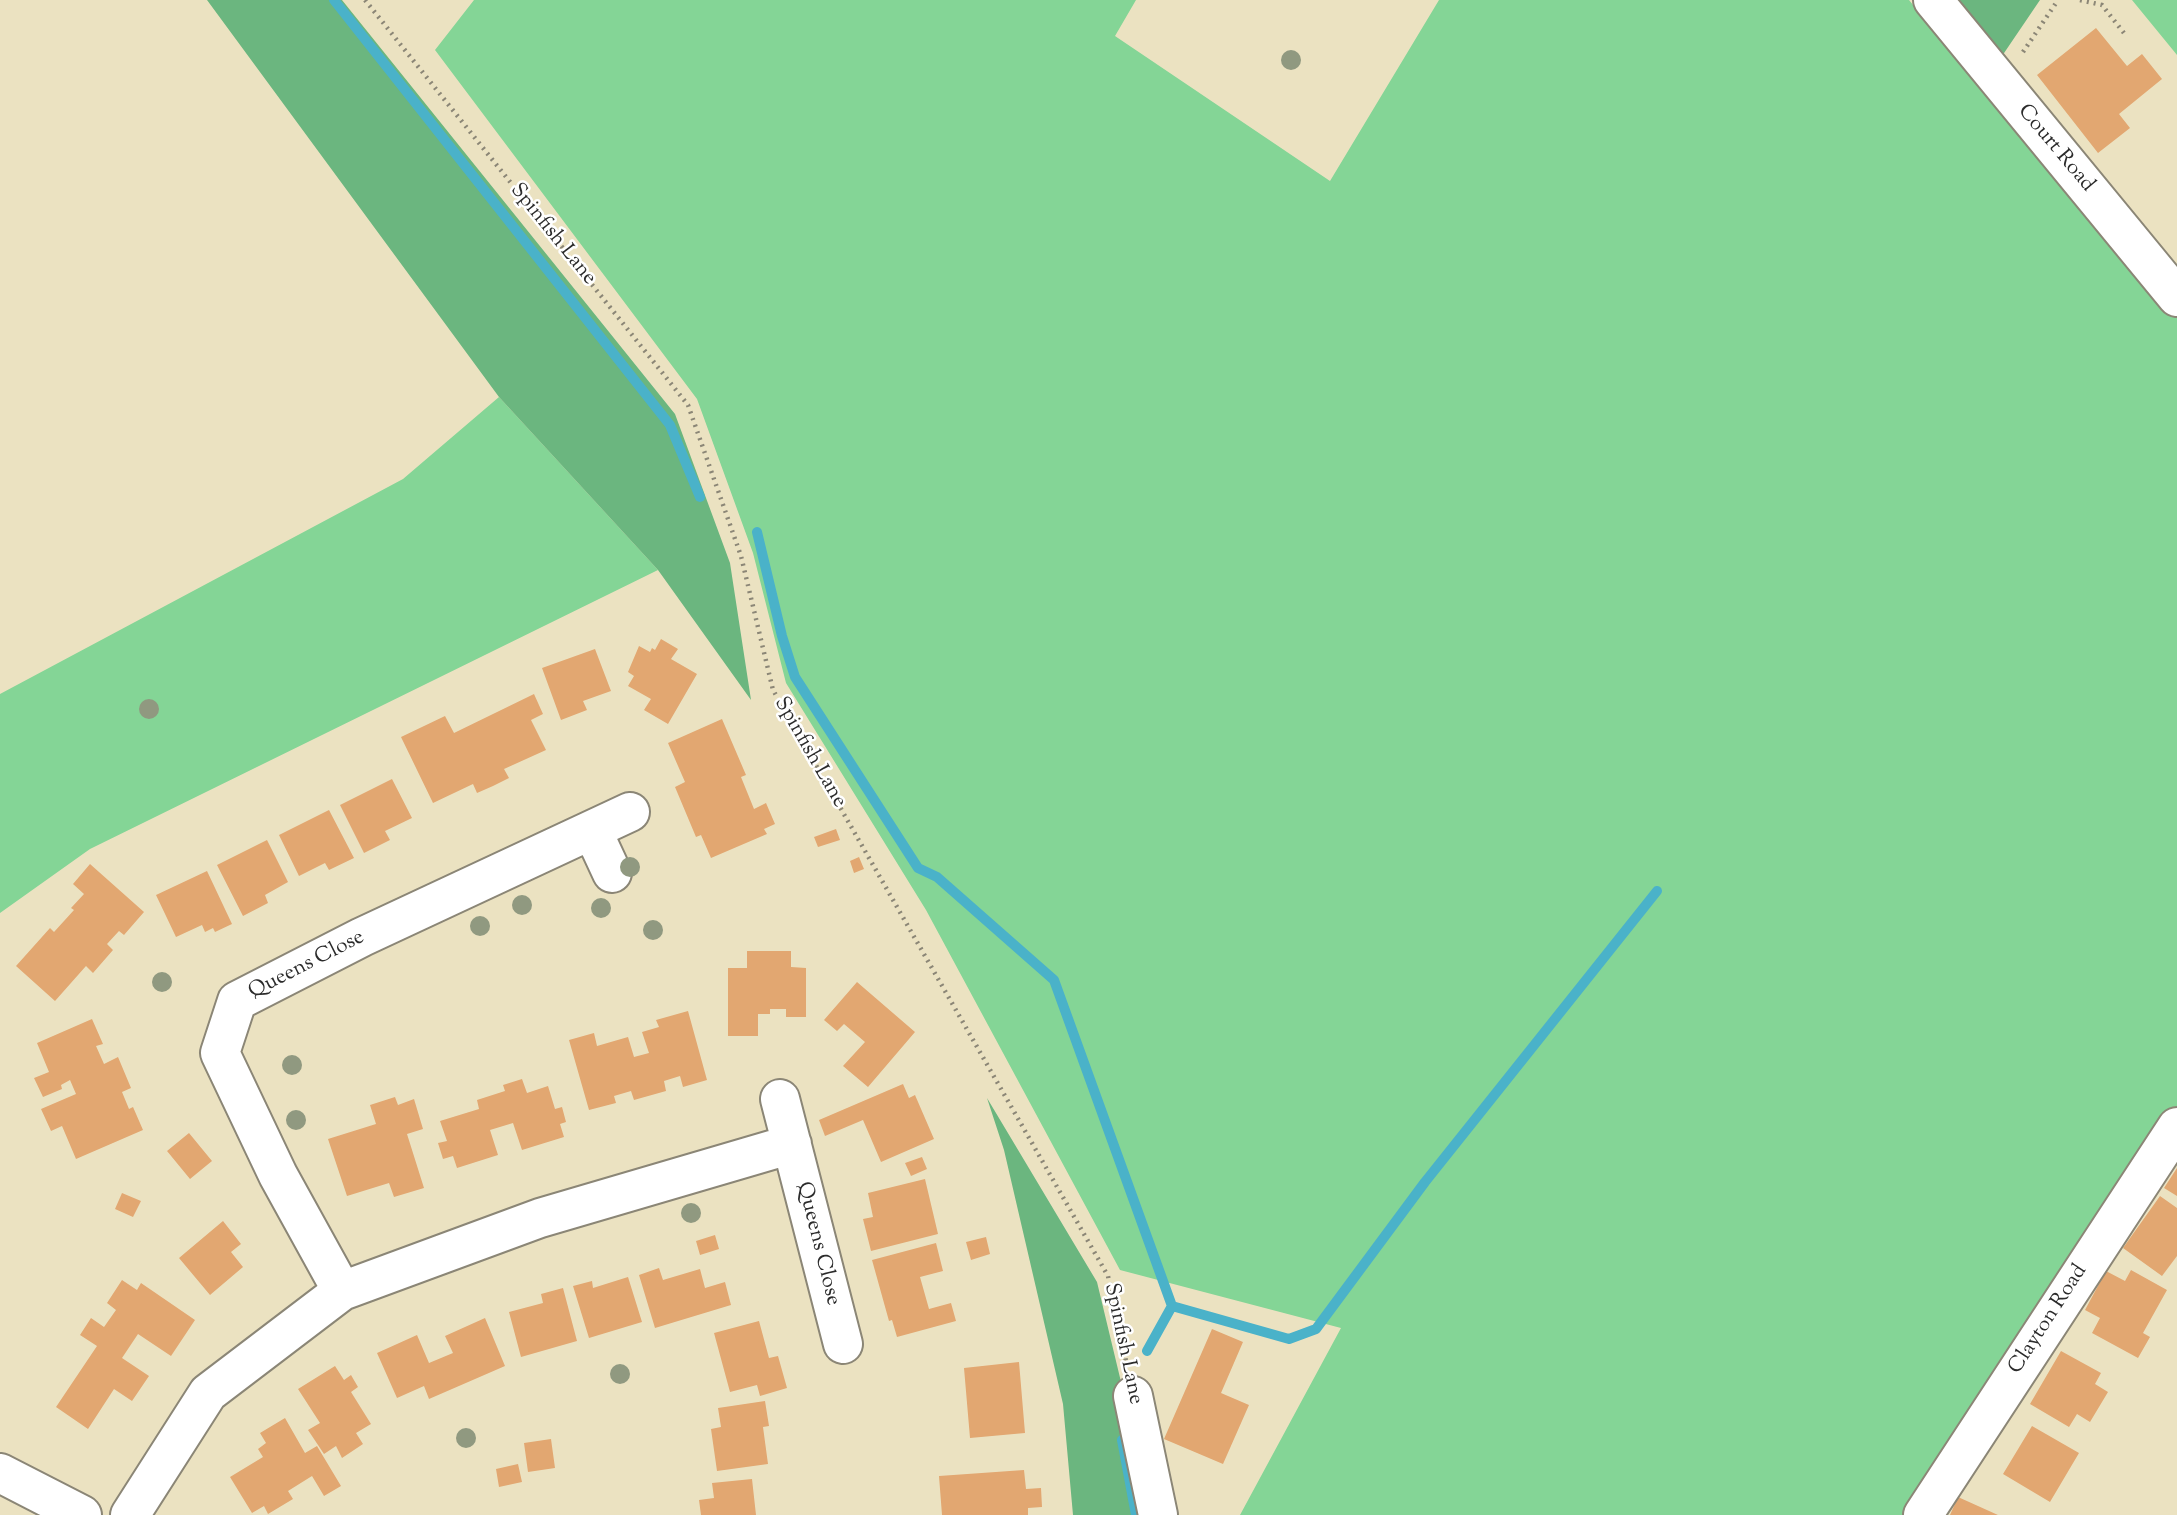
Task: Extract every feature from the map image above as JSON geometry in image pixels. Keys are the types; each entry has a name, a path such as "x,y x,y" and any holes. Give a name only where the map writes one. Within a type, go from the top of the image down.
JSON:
{"street":[{"name":"Court Road","path":"1933,0 2177,298"},
{"name":"Queens Close","path":"342,1292 278,1175 220,1053 237,1001 362,937 630,812"},
{"path":"592,830 612,873"},
{"name":"Queens Close","path":"780,1100 843,1344"},
{"name":"Clayton Road","path":"1923,1515 2177,1127"},
{"path":"130,1515 208,1393 342,1292 540,1219 792,1144"},
{"name":"Spinfish Lane","path":"1133,1396 1158,1515"},
{"path":"0,1473 82,1515"}],"path":[{"name":"Spinfish Lane","path":"365,0 688,405 741,556 773,690 1108,1276 1133,1396"},
{"path":"2001,85 2058,0"},
{"path":"2081,0 2102,5 2124,33"}],"green space":[{"path":"207,0 342,0 675,414 730,563 751,700 658,570 499,397"},
{"path":"474,0 1136,0 1115,36 1330,181 1439,0 1909,0 1997,109 2177,272 2177,1106 1912,1515 1240,1515 1341,1328 1120,1270 926,910 786,683 753,553 697,399 435,50"},
{"path":"1954,0 2040,0 2000,59"},
{"path":"2132,0 2177,0 2177,55"},
{"path":"499,397 658,570 90,849 0,913 0,694 403,479"},
{"path":"987,1098 1097,1282 1153,1515 1073,1515 1063,1404 1004,1150"}],"building":[{"path":"2096,28 2127,66 2142,54 2162,79 2119,114 2130,128 2098,153 2037,75"},
{"path":"661,639 678,649 671,659 697,674 668,724 644,710 651,699 628,686 634,676 628,672 639,646 650,652 652,648 655,650"},
{"path":"595,649 611,691 583,701 587,710 561,720 542,668"},
{"path":"534,694 543,714 531,720 546,750 504,769 509,778 493,786 477,793 473,784 433,803 401,737 445,716 454,733"},
{"path":"722,719 746,775 741,777 754,809 766,803 775,824 764,829 767,834 711,858 701,835 696,837 675,787 685,782 668,743"},
{"path":"392,779 412,818 385,831 390,840 364,853 340,805"},
{"path":"329,810 354,858 329,870 325,863 299,876 279,835"},
{"path":"836,829 840,840 818,847 814,837"},
{"path":"267,840 288,882 265,895 268,903 243,916 217,865"},
{"path":"859,857 864,869 854,873 850,861"},
{"path":"90,864 144,912 124,935 119,931 107,944 113,950 93,973 86,966 55,1001 16,966 50,928 54,932 74,910 71,908 84,894 73,884"},
{"path":"207,871 232,924 215,932 213,928 205,932 202,925 176,937 156,895"},
{"path":"747,951 791,951 791,967 806,968 806,1017 786,1017 786,1009 770,1009 770,1014 758,1014 758,1036 728,1036 728,968 747,968"},
{"path":"857,982 915,1032 868,1087 843,1066 865,1042 844,1024 837,1031 824,1020"},
{"path":"688,1011 707,1080 683,1087 680,1076 664,1081 666,1091 634,1100 631,1091 614,1096 616,1103 589,1110 569,1040 594,1033 597,1046 628,1037 634,1057 649,1053 642,1032 659,1027 656,1020"},
{"path":"92,1019 103,1044 96,1046 104,1064 118,1057 131,1088 122,1092 129,1109 133,1107 143,1130 76,1159 62,1126 51,1131 41,1109 76,1094 70,1080 61,1085 62,1089 43,1097 34,1078 49,1072 37,1043"},
{"path":"522,1079 527,1093 548,1086 555,1109 562,1107 566,1122 560,1124 564,1137 522,1150 513,1123 490,1130 498,1155 457,1168 453,1156 443,1159 438,1143 447,1141 440,1121 479,1109 477,1100 505,1091 503,1085"},
{"path":"903,1084 909,1098 915,1095 934,1139 881,1162 863,1120 825,1136 819,1120"},
{"path":"395,1097 398,1105 414,1099 423,1129 407,1134 424,1188 394,1197 389,1183 347,1196 328,1139 376,1124 370,1105"},
{"path":"189,1133 212,1161 190,1179 167,1151"},
{"path":"922,1157 927,1169 911,1176 905,1163"},
{"path":"2177,1168 2177,1196 2164,1188"},
{"path":"925,1179 938,1234 871,1251 863,1219 873,1217 868,1193"},
{"path":"122,1193 141,1201 133,1217 115,1209"},
{"path":"2160,1196 2177,1208 2177,1256 2162,1276 2123,1248"},
{"path":"223,1221 241,1244 231,1252 243,1267 210,1295 179,1258"},
{"path":"715,1235 719,1249 700,1255 696,1241"},
{"path":"986,1237 990,1254 971,1260 966,1242"},
{"path":"936,1243 943,1271 920,1277 929,1309 951,1303 956,1321 897,1337 892,1320 889,1321 872,1260"},
{"path":"659,1268 663,1280 700,1269 705,1288 725,1282 731,1305 655,1328 639,1275"},
{"path":"2131,1270 2167,1290 2143,1333 2150,1337 2138,1358 2092,1333 2100,1318 2085,1310 2106,1271 2125,1281"},
{"path":"628,1277 642,1322 589,1338 573,1286 592,1281 593,1288"},
{"path":"122,1280 137,1290 141,1283 195,1320 171,1356 138,1334 122,1358 149,1376 132,1401 114,1389 88,1429 56,1407 97,1346 80,1335 91,1318 104,1327 116,1310 107,1303"},
{"path":"563,1288 577,1341 521,1357 509,1312 543,1303 541,1294"},
{"path":"485,1318 505,1366 429,1399 424,1386 397,1398 377,1353 417,1335 429,1363 453,1353 445,1336"},
{"path":"759,1321 769,1358 778,1356 787,1388 760,1396 757,1385 730,1392 714,1333"},
{"path":"1212,1329 1243,1342 1221,1393 1249,1405 1223,1464 1164,1439"},
{"path":"2061,1351 2101,1373 2095,1384 2108,1392 2090,1422 2077,1414 2069,1427 2030,1404"},
{"path":"1019,1362 1025,1433 970,1438 964,1368"},
{"path":"335,1366 344,1380 351,1375 358,1387 351,1392 371,1424 356,1433 363,1444 342,1458 336,1446 324,1454 308,1430 320,1423 298,1389"},
{"path":"765,1401 769,1426 763,1427 768,1464 717,1471 711,1429 721,1427 718,1408"},
{"path":"285,1418 305,1453 317,1446 341,1486 324,1496 312,1476 288,1491 293,1499 268,1514 264,1506 252,1513 230,1477 263,1457 258,1449 266,1443 260,1433"},
{"path":"2032,1426 2079,1453 2050,1502 2003,1474"},
{"path":"551,1439 555,1468 528,1472 524,1443"},
{"path":"518,1464 522,1482 499,1487 496,1469"},
{"path":"1024,1470 1026,1489 1041,1488 1042,1507 1028,1508 1028,1515 942,1515 939,1476"},
{"path":"752,1479 756,1515 701,1515 699,1500 714,1498 712,1483"},
{"path":"1958,1497 1998,1515 1950,1515"}],"waterway":[{"path":"334,0 670,425 700,497"},
{"path":"757,532 782,636 795,677 918,868 937,877 1054,980 1172,1306 1147,1351"},
{"path":"1172,1306 1289,1339 1316,1329 1425,1182 1657,891"},
{"path":"1122,1440 1136,1515"}]}
